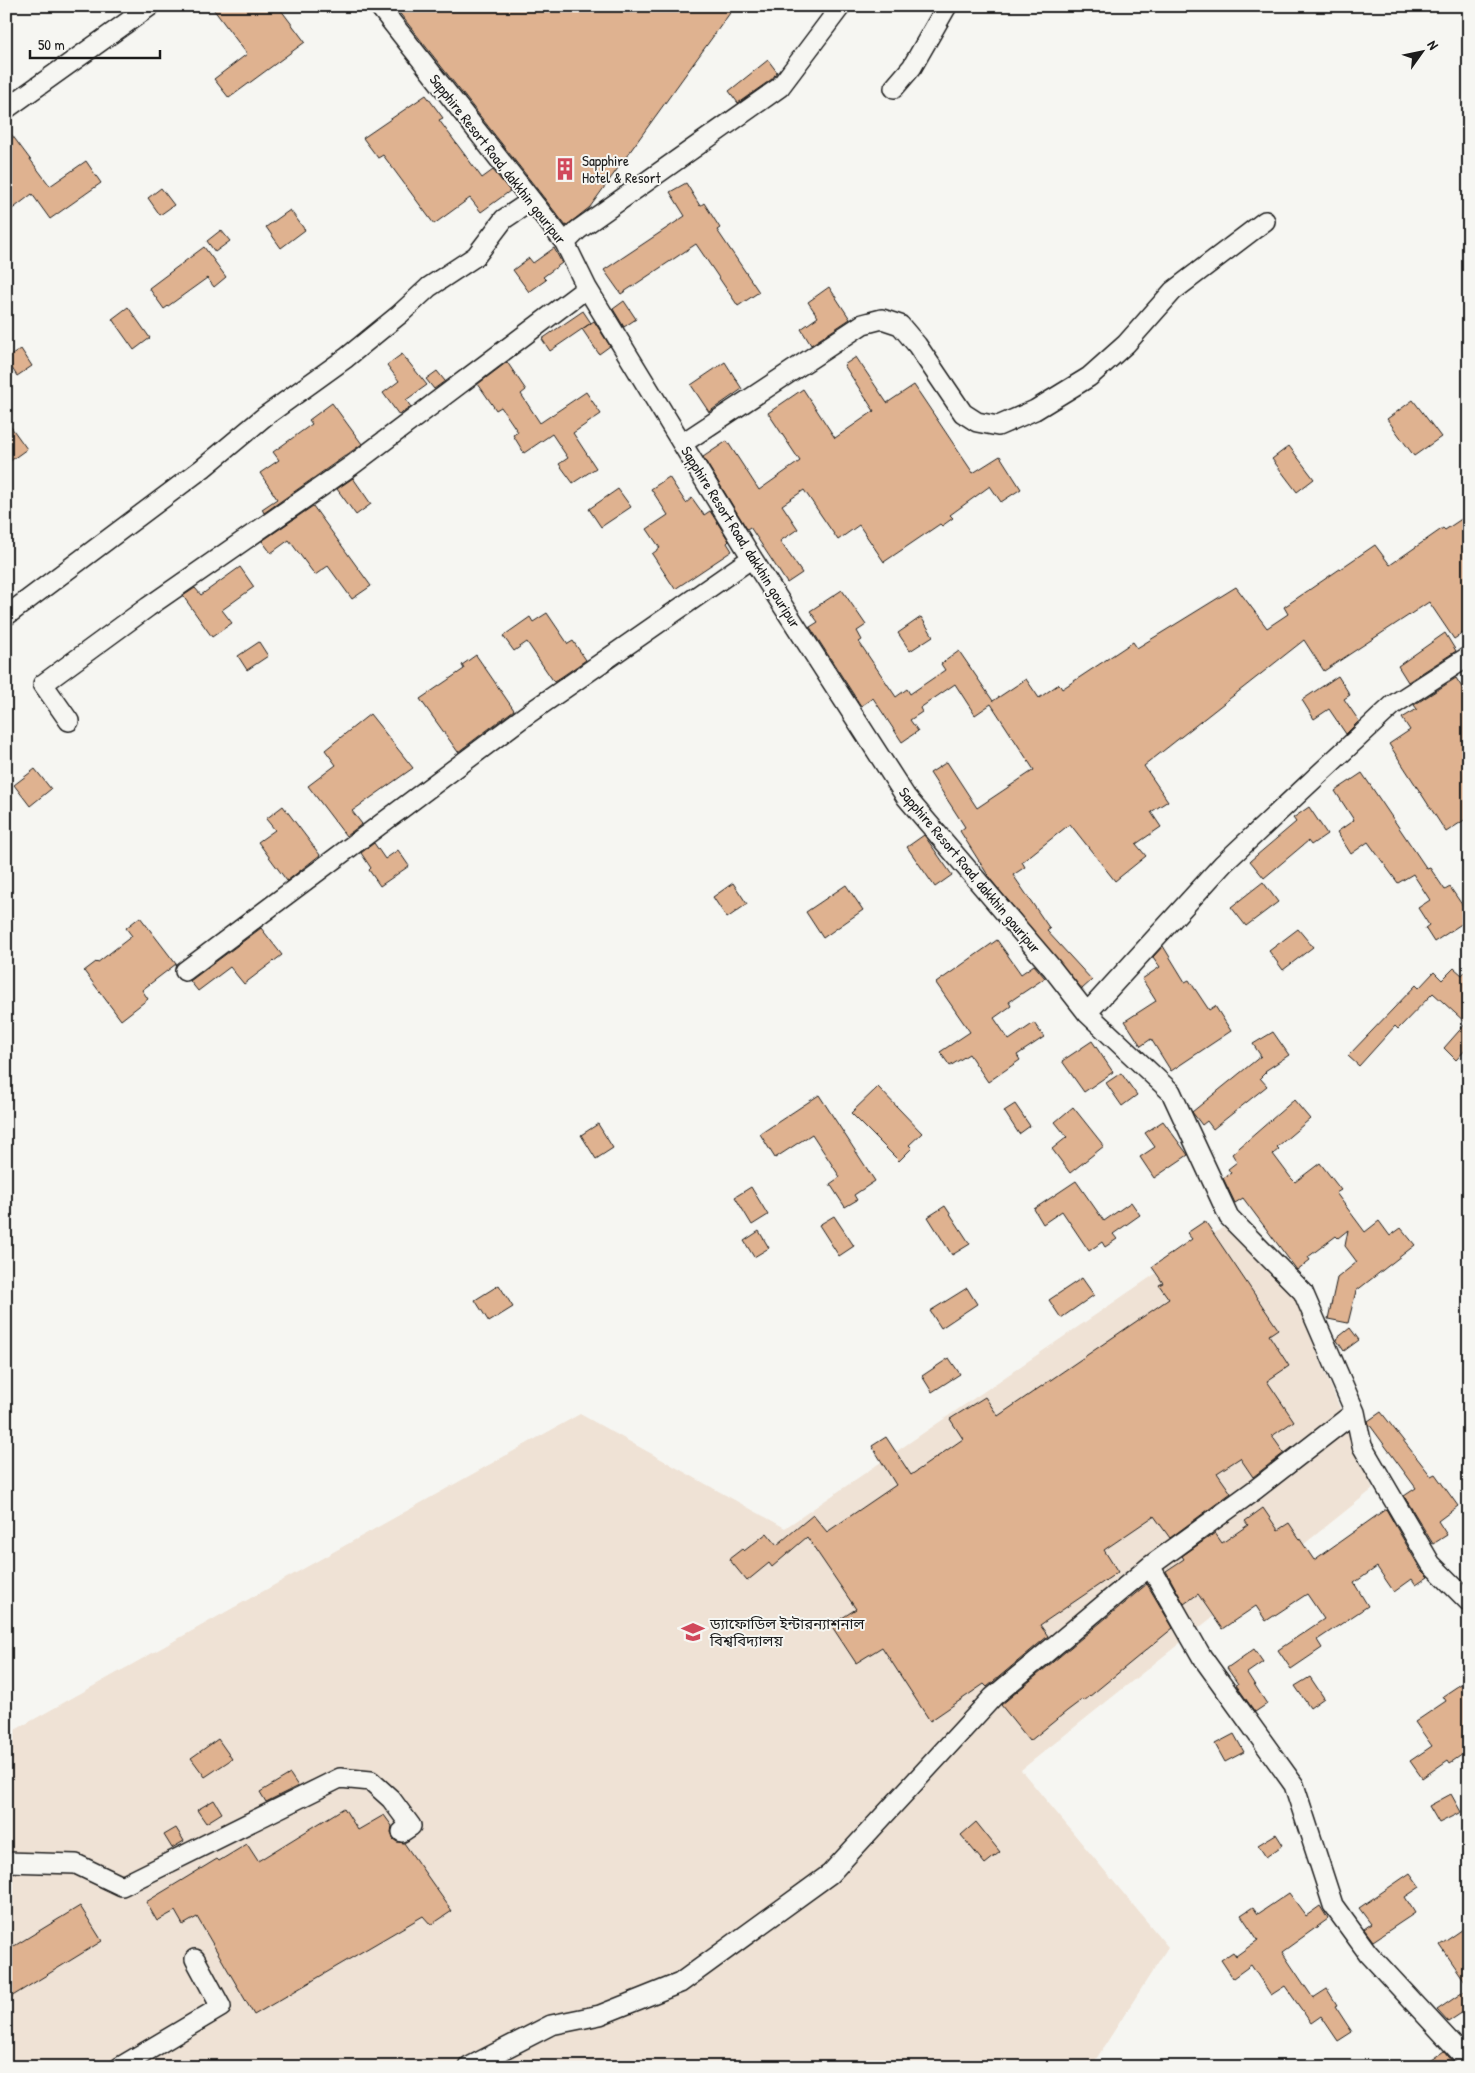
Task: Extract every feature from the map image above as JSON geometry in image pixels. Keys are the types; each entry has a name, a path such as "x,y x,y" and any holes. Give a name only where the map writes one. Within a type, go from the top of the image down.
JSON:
{"street":[{"path":"6,110 150,6"},
{"name":"Sapphire Resort Road, dakkhin gouripur","path":"379,6 530,201 565,243 587,288 752,558 906,797 1051,967 1087,1013 1171,1092 1229,1217 1303,1292 1356,1412 1362,1446 1431,1564 1469,1602"},
{"path":"565,243 578,230 780,87 841,6"},
{"path":"894,88 912,67 947,6"},
{"path":"6,616 203,468 264,417 346,358 400,314 429,287 476,256 504,219 530,201"},
{"path":"683,444 863,324 882,319 900,325 917,346 963,413 977,422 998,426 1035,410 1089,377 1126,344 1173,291 1266,221"},
{"path":"70,721 43,684 148,607 351,466 587,288"},
{"path":"185,971 525,716 752,558"},
{"path":"1087,1013 1224,864 1393,705 1469,656"},
{"path":"469,2067 551,2025 600,2015 680,1983 830,1874 993,1697 1150,1566 1256,1489 1356,1412"},
{"path":"1150,1566 1202,1657 1294,1785 1333,1905 1368,1953 1469,2062"},
{"path":"6,1862 76,1864 122,1886 340,1778 371,1781 390,1799 411,1826 402,1832"},
{"path":"120,2067 221,2007 195,1959"}],"shaded area":[{"name":"ড্যাফোডিল ইন্টারন্যাশনাল বিশ্ববিদ্যালয়","path":"1225,1226 1294,1296 1373,1489 1021,1770 1168,1947 1091,2067 6,2067 6,1735 580,1414 785,1528"}],"building":[{"path":"211,6 278,6 305,42 229,98 214,79 247,54"},
{"name":"Sapphire Hotel & Resort","path":"394,6 735,6 590,207 566,226"},
{"path":"768,60 777,72 772,79 738,103 729,91"},
{"path":"426,95 443,118 439,120 482,178 493,170 510,191 481,212 470,198 434,224 383,155 378,158 363,138"},
{"path":"6,127 50,186 86,161 101,183 50,219 32,194 6,214"},
{"path":"686,183 700,206 704,203 720,228 717,230 759,292 738,306 696,244 621,294 604,270 685,216 670,192"},
{"path":"161,188 174,205 160,215 148,198"},
{"path":"290,210 305,230 281,248 266,227"},
{"path":"221,230 230,241 215,252 207,241"},
{"path":"204,247 226,277 214,287 207,278 164,309 149,288"},
{"path":"554,248 562,263 543,277 546,280 529,292 513,270 529,258 533,263"},
{"path":"829,287 850,319 811,345 801,329 818,317 808,302"},
{"path":"624,301 636,319 624,327 613,309"},
{"path":"128,307 150,338 134,350 112,319"},
{"path":"583,311 591,323 550,351 542,339"},
{"path":"594,321 610,346 599,354 582,329"},
{"path":"21,349 32,366 17,376 6,359"},
{"path":"402,354 427,385 406,400 411,407 399,415 383,393 399,381 387,365"},
{"path":"856,357 887,403 914,385 973,473 1000,456 1021,489 1001,502 990,486 950,515 953,518 942,526 940,524 884,562 859,525 838,540 804,490 782,505 798,529 780,541 802,573 787,583 750,527 747,529 703,457 727,441 759,490 800,461 768,413 803,389 835,438 874,411 844,365"},
{"path":"507,362 526,390 521,394 540,423 586,392 601,414 573,433 596,468 573,483 559,464 568,458 552,434 524,453 513,435 518,432 501,407 496,410 478,384"},
{"path":"725,362 742,389 709,412 691,385"},
{"path":"437,371 445,381 434,389 426,379"},
{"path":"1413,400 1441,437 1414,456 1387,419"},
{"path":"332,403 362,444 264,513 262,509 277,499 260,473 279,460 273,452 312,424 309,420"},
{"path":"6,420 27,449 6,464"},
{"path":"1289,446 1314,479 1297,492 1272,459"},
{"path":"669,477 686,503 692,498 704,515 710,511 729,541 727,543 732,551 675,589 652,554 660,548 647,529 668,515 651,489"},
{"path":"353,478 371,504 356,515 337,489"},
{"path":"618,489 631,507 601,527 589,509"},
{"path":"313,506 371,586 352,599 328,566 315,575 289,540 271,553 262,541"},
{"path":"1469,514 1469,629 1454,639 1429,602 1324,671 1304,640 1144,766 1168,801 1151,812 1161,827 1136,844 1146,856 1115,881 1070,824 1022,862 1025,867 1013,875 1050,929 1047,931 1092,980 1082,989 991,880 960,831 965,827 930,773 947,762 977,808 1034,770 991,704 975,715 955,684 920,708 922,712 910,720 918,731 902,742 873,698 861,706 810,627 818,622 810,611 842,590 866,625 857,631 862,640 859,642 896,697 907,689 910,694 945,670 941,664 959,651 993,701 1026,679 1039,698 1059,684 1062,689 1133,642 1137,648 1236,587 1267,628 1288,614 1284,607 1375,545 1390,565 1443,528 1445,530"},
{"path":"240,567 254,587 222,610 232,623 212,637 183,596 195,588 201,595"},
{"path":"547,613 568,644 573,641 586,660 554,682 527,642 514,651 503,636 530,617 533,622"},
{"path":"921,617 933,636 910,651 898,633"},
{"path":"1445,633 1456,651 1408,682 1398,666"},
{"path":"259,642 268,656 247,670 238,656"},
{"path":"476,655 514,710 458,752 420,699 464,669 462,665"},
{"path":"1338,676 1350,695 1344,699 1359,721 1346,734 1329,709 1314,719 1302,700"},
{"path":"1456,678 1469,698 1469,817 1446,832 1389,744 1410,730 1402,718 1417,709 1414,705"},
{"path":"370,714 413,768 352,811 362,824 346,836 308,786 336,765 325,750"},
{"path":"35,769 51,789 30,806 14,785"},
{"path":"1362,773 1427,869 1430,868 1445,890 1450,887 1469,915 1469,919 1434,942 1425,928 1429,925 1418,908 1430,900 1413,874 1398,883 1368,842 1351,854 1337,832 1354,820 1335,791"},
{"path":"283,806 320,855 287,881 258,842 275,830 266,819"},
{"path":"1309,807 1327,834 1311,845 1308,841 1264,878 1250,861 1296,822 1293,818"},
{"path":"924,835 952,875 935,887 907,847"},
{"path":"374,843 385,859 398,850 409,866 380,886 369,870 371,868 361,853"},
{"path":"1263,882 1278,902 1246,926 1231,907"},
{"path":"733,883 747,904 727,918 713,897"},
{"path":"846,885 863,910 823,938 806,912"},
{"path":"140,917 176,964 142,990 148,999 121,1020 84,971 132,936 126,928"},
{"path":"261,928 282,955 244,984 230,967 198,991 190,981"},
{"path":"1298,929 1313,947 1283,970 1269,951"},
{"path":"997,940 1021,974 1034,965 1045,978 1009,1002 1011,1006 994,1018 1009,1040 1034,1023 1044,1037 1017,1055 1020,1060 988,1082 969,1054 950,1066 940,1052 970,1032 936,983"},
{"path":"1163,946 1185,982 1189,980 1209,1010 1215,1006 1231,1031 1171,1071 1151,1039 1141,1046 1125,1021 1156,1001 1142,979 1160,967 1153,957"},
{"path":"1469,967 1469,1046 1456,1060 1444,1048 1466,1023 1433,993 1398,1029 1395,1026 1359,1066 1348,1056 1416,985 1419,988 1434,972 1442,980 1454,968 1462,975"},
{"path":"1273,1032 1289,1055 1265,1071 1260,1078 1267,1086 1213,1129 1207,1121 1202,1125 1192,1112 1261,1056 1253,1044"},
{"path":"1092,1041 1113,1072 1084,1092 1062,1061"},
{"path":"1121,1073 1137,1095 1122,1106 1106,1083"},
{"path":"878,1087 922,1133 909,1145 912,1148 899,1161 851,1113"},
{"path":"819,1095 875,1181 854,1195 857,1200 845,1207 830,1184 840,1177 812,1134 775,1158 760,1134"},
{"path":"1294,1100 1310,1119 1277,1147 1279,1149 1273,1154 1291,1178 1295,1182 1320,1163 1341,1190 1336,1193 1365,1232 1379,1221 1390,1236 1401,1228 1415,1245 1356,1291 1348,1323 1328,1319 1337,1278 1357,1262 1345,1246 1348,1230 1338,1238 1336,1236 1308,1257 1310,1260 1297,1270 1243,1198 1235,1203 1223,1178 1231,1173 1228,1169 1237,1162 1232,1154"},
{"path":"1015,1104 1030,1126 1019,1134 1004,1111"},
{"path":"1073,1107 1104,1146 1070,1173 1052,1149 1067,1137 1055,1122"},
{"path":"1163,1121 1188,1155 1154,1178 1140,1157 1155,1147 1145,1133"},
{"path":"598,1124 613,1148 596,1159 581,1135"},
{"path":"1076,1181 1104,1221 1131,1202 1140,1215 1113,1234 1117,1239 1105,1247 1102,1242 1089,1251 1062,1211 1043,1224 1034,1209"},
{"path":"751,1187 768,1215 752,1225 735,1197"},
{"path":"945,1206 970,1244 952,1255 928,1217"},
{"path":"834,1216 854,1246 839,1256 819,1225"},
{"path":"1205,1221 1278,1329 1269,1335 1289,1366 1267,1381 1294,1421 1272,1436 1284,1453 1253,1477 1240,1458 1217,1473 1231,1493 1170,1538 1154,1516 1104,1550 1118,1572 1040,1625 1048,1636 987,1687 984,1684 930,1721 882,1647 856,1663 831,1625 856,1609 807,1537 772,1567 769,1563 747,1581 729,1559 742,1549 744,1551 767,1533 777,1545 813,1515 827,1532 896,1485 872,1446 886,1437 911,1475 963,1439 950,1419 985,1397 998,1416 1169,1299 1159,1285 1163,1283 1152,1267 1192,1239 1187,1233"},
{"path":"759,1231 769,1248 754,1257 744,1241"},
{"path":"1082,1278 1094,1295 1061,1318 1049,1300"},
{"path":"499,1285 513,1307 489,1322 475,1300"},
{"path":"967,1288 977,1304 941,1328 930,1311"},
{"path":"1350,1328 1359,1340 1344,1351 1336,1339"},
{"path":"949,1358 960,1374 932,1392 922,1376"},
{"path":"1381,1412 1431,1476 1435,1474 1458,1506 1438,1521 1447,1535 1433,1544 1404,1496 1416,1488 1369,1424 1368,1421"},
{"path":"1263,1508 1278,1530 1289,1523 1314,1560 1386,1509 1421,1570 1428,1577 1416,1585 1412,1579 1394,1592 1377,1567 1354,1583 1368,1606 1317,1640 1322,1648 1291,1669 1278,1650 1324,1619 1307,1594 1266,1621 1256,1606 1222,1629 1198,1594 1184,1604 1166,1571 1184,1559 1182,1556 1215,1533 1222,1543 1248,1525 1245,1521"},
{"path":"1147,1584 1173,1628 1084,1701 1083,1699 1030,1741 1001,1705"},
{"path":"1254,1649 1263,1662 1247,1673 1267,1704 1255,1712 1236,1685 1238,1684 1227,1668"},
{"path":"1310,1677 1324,1698 1310,1708 1295,1686"},
{"path":"1461,1684 1469,1695 1469,1750 1450,1763 1448,1760 1422,1778 1410,1761 1432,1746 1415,1722 1446,1701 1443,1696"},
{"path":"1234,1734 1244,1752 1225,1762 1215,1744"},
{"path":"218,1739 232,1759 205,1777 191,1758"},
{"path":"290,1774 298,1786 266,1802 260,1792"},
{"path":"1451,1794 1461,1812 1439,1823 1429,1806"},
{"path":"214,1800 222,1813 206,1823 197,1810"},
{"path":"344,1808 358,1830 384,1815 392,1826 393,1839 404,1843 452,1911 431,1925 423,1916 254,2015 197,1917 183,1925 175,1911 157,1921 146,1902 217,1859 219,1861 247,1844 258,1861"},
{"path":"976,1822 1000,1852 985,1864 961,1835"},
{"path":"176,1828 184,1841 172,1848 164,1835"},
{"path":"1276,1834 1283,1845 1266,1857 1258,1845"},
{"path":"1410,1873 1420,1887 1405,1897 1415,1913 1373,1941 1364,1929 1371,1924 1359,1908"},
{"path":"1289,1893 1306,1916 1320,1906 1328,1919 1282,1952 1313,1998 1327,1989 1337,2005 1335,2006 1352,2032 1338,2041 1321,2016 1311,2023 1285,1986 1271,1995 1251,1965 1233,1978 1221,1960 1233,1952 1236,1956 1258,1940 1241,1915 1253,1907 1258,1914"},
{"path":"80,1906 102,1941 6,2000 6,1951"},
{"path":"1469,1925 1469,1987 1440,1945"},
{"path":"1469,1988 1469,2008 1448,2022 1437,2010"},
{"path":"1444,2051 1453,2062 1446,2067 1421,2067"}],"place":[{"name":"Sapphire Hotel & Resort","path":"565,169"},
{"name":"ড্যাফোডিল ইন্টারন্যাশনাল বিশ্ববিদ্যালয়","path":"693,1632"}]}
